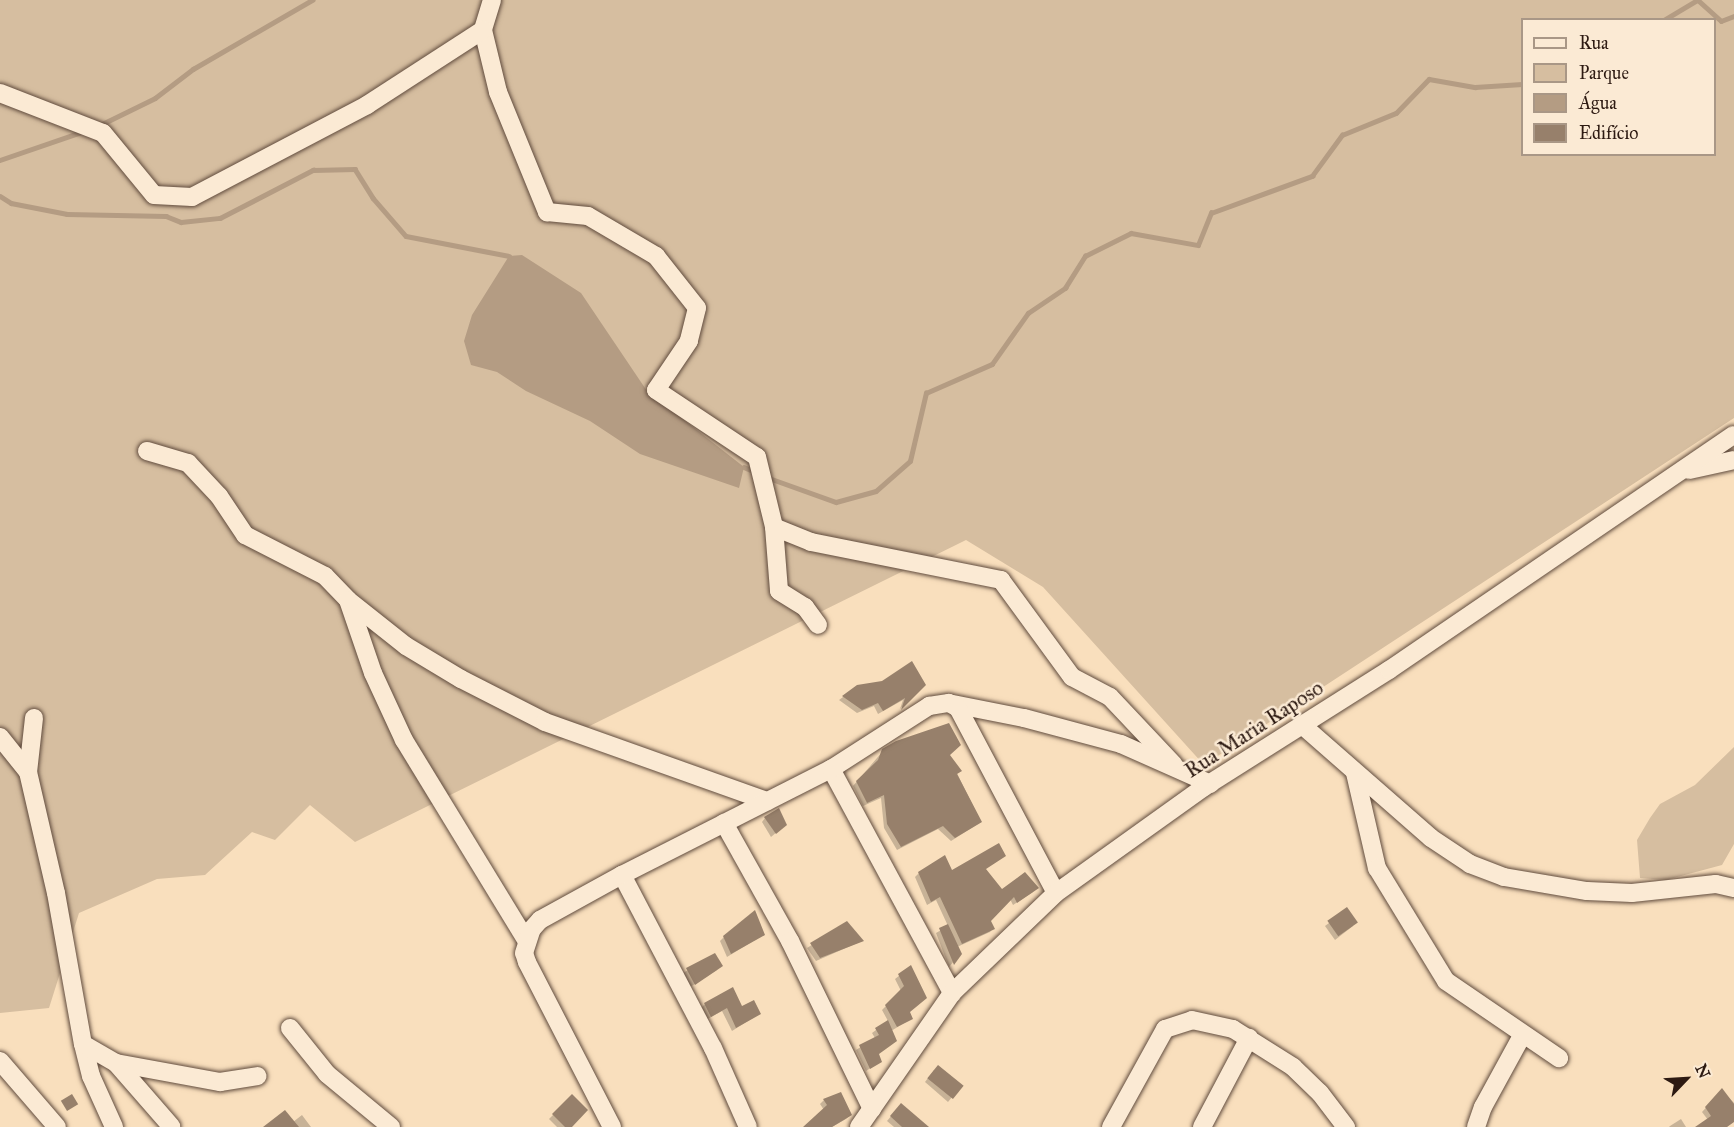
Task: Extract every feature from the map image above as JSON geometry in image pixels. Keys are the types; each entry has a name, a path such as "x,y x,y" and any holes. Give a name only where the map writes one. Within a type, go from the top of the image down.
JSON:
{"street":[{"path":"492,0 483,30 498,92 547,212 588,216 656,255 697,308 689,341 656,390 757,457 774,527 779,591 806,607 818,625"},
{"path":"0,93 103,133 154,195 192,196 367,105 483,30"},
{"name":"Rua Maria Raposo","path":"859,1127 952,993 1056,893 1211,783 1302,725 1734,435"},
{"path":"147,451 188,463 219,496 245,535 325,576 348,600 406,646 545,722 767,801"},
{"path":"1678,472 1734,460"},
{"path":"774,527 811,543 1000,580 1072,677 1110,697 1174,765"},
{"path":"348,600 373,674 404,740 526,940"},
{"path":"949,703 965,719 1056,893"},
{"path":"612,1127 536,980 524,952 526,940 540,920 622,875 831,769 929,706 949,703 1089,735 1174,765 1211,783"},
{"path":"34,718 28,772 56,893 83,1044 91,1076 114,1127"},
{"path":"1302,725 1431,838 1470,864 1504,877 1598,891 1632,893 1706,884 1734,888"},
{"path":"0,737 28,772"},
{"path":"831,769 952,993"},
{"path":"1354,772 1377,868 1446,981 1559,1058"},
{"path":"724,823 790,941 872,1109"},
{"path":"622,875 713,1048 748,1127"},
{"path":"1111,1127 1165,1029 1175,1023 1206,1021 1249,1038 1293,1066 1341,1125"},
{"path":"290,1028 327,1074 391,1127"},
{"path":"1476,1127 1523,1034"},
{"path":"1202,1127 1249,1038"},
{"path":"83,1044 116,1063 171,1126"},
{"path":"0,1061 57,1127"},
{"path":"116,1063 220,1082 258,1076"}],"green space":[{"path":"0,0 1734,0 1734,418 1204,765 1043,587 966,540 355,842 310,805 275,840 252,832 205,875 157,879 79,913 49,1008 0,1013"},
{"path":"1734,747 1734,844 1722,865 1666,880 1640,878 1637,840 1660,804 1695,785"}],"water":[{"path":"522,255 581,293 647,391 744,467 739,488 640,454 590,421 526,391 497,372 471,365 464,341 472,315 509,256"}],"building":[{"path":"912,661 926,685 901,710 905,698 883,711 878,703 862,710 842,696 857,685 882,681"},
{"path":"949,723 961,745 950,755 962,771 957,774 982,822 955,838 943,826 901,847 887,824 884,795 867,803 856,781 878,760 882,749 896,741"},
{"path":"779,808 787,825 776,834 764,817"},
{"path":"999,843 1006,856 986,869 1002,889 1025,872 1039,888 1017,903 1014,897 991,921 995,929 962,944 940,897 931,902 918,872 945,855 952,870"},
{"path":"1347,907 1358,923 1338,936 1327,921"},
{"path":"755,910 765,935 731,954 723,936"},
{"path":"847,921 864,941 820,958 810,943"},
{"path":"948,924 962,954 954,965 939,928"},
{"path":"715,953 723,966 695,985 686,968"},
{"path":"911,965 927,998 910,1012 913,1019 897,1027 885,1005 904,986 898,974"},
{"path":"733,987 742,1006 754,1000 761,1014 736,1028 727,1008 711,1017 704,1003"},
{"path":"888,1020 897,1041 879,1054 882,1062 870,1069 859,1045 879,1035 875,1028"},
{"path":"938,1065 964,1086 953,1099 927,1078"},
{"path":"1722,1088 1734,1104 1734,1122 1727,1127 1695,1127 1711,1116 1705,1107"},
{"path":"841,1092 852,1115 832,1127 803,1127 827,1105 823,1099"},
{"path":"72,1094 78,1104 67,1111 61,1101"},
{"path":"572,1094 588,1110 572,1127 565,1127 552,1114"},
{"path":"901,1103 929,1127 902,1127 890,1116"},
{"path":"285,1110 299,1127 263,1127"}],"waterway":[{"path":"100,125 155,98 193,69 312,0"},
{"path":"1667,18 1697,0"},
{"path":"1698,0 1721,21 1734,16"},
{"path":"769,478 836,502 876,491 910,461 926,393 992,364 1028,313 1065,288 1085,256 1131,233 1198,245 1211,213 1312,176 1342,135 1396,113 1429,79 1475,87 1521,84"},
{"path":"0,160 84,131"},
{"path":"0,196 11,203 67,214 166,216 181,222 220,218 313,170 355,169 373,198 406,236 509,256"},
{"path":"744,467 755,472"}]}
